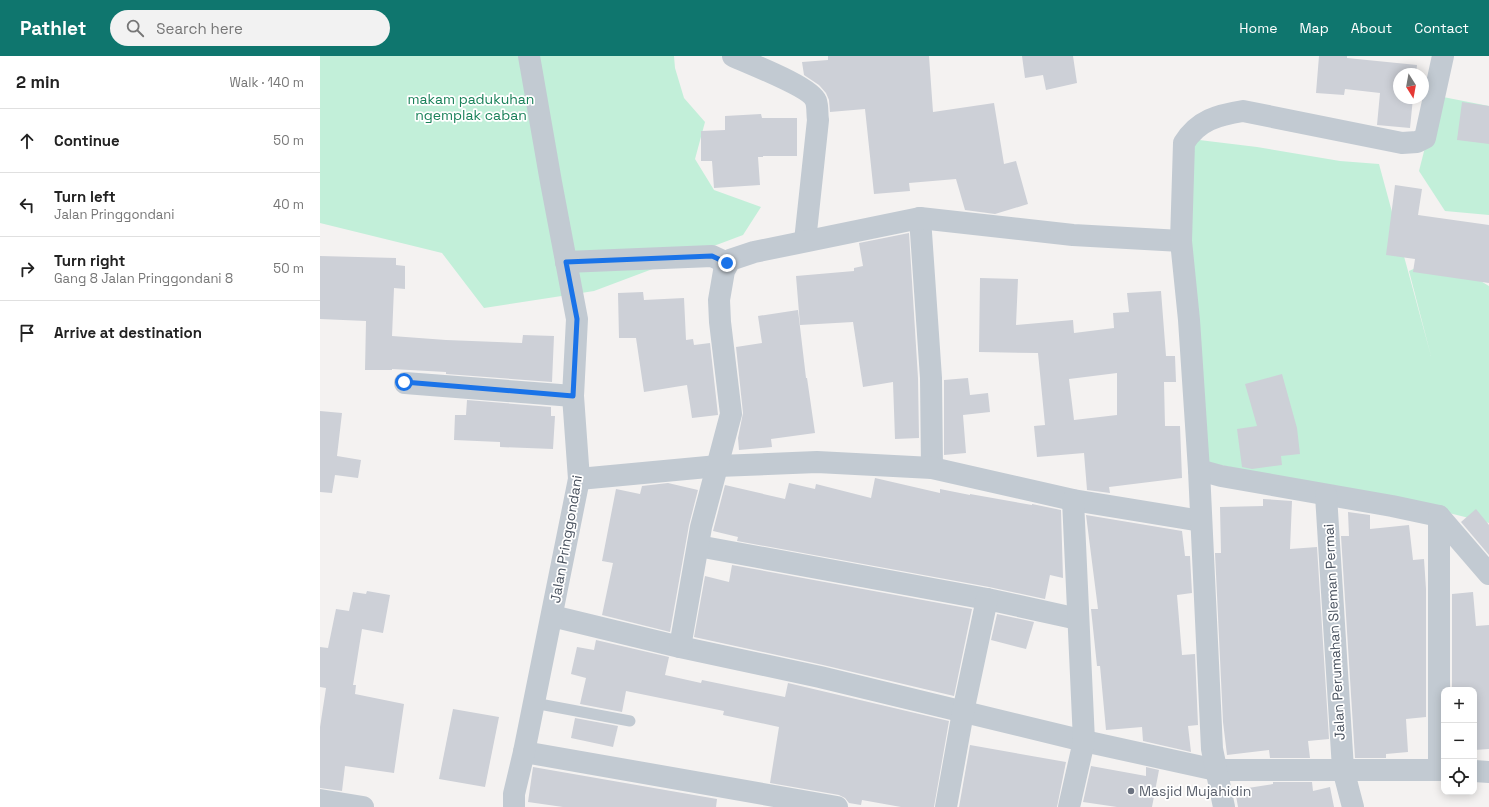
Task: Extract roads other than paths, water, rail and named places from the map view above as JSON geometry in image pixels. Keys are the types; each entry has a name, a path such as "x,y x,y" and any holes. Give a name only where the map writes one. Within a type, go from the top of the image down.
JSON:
{"street":[{"name":"Jalan Pringgondani","path":"514,807 514,794 524,752 579,479 573,396 577,319 566,262 533,56"},
{"path":"733,56 782,78 811,94 816,101 818,120 805,241"},
{"path":"1224,807 1212,749 1199,470 1189,320 1181,241 1184,143 1190,132 1204,122 1220,114 1243,111 1402,143 1417,142 1426,138 1443,56"},
{"path":"920,218 931,378 932,468"},
{"path":"680,647 701,527 731,414 720,322 719,300 727,263 730,260 735,257 805,241 920,218 1073,235 1181,241"},
{"path":"566,262 712,256 727,263"},
{"path":"404,382 573,396"},
{"path":"579,479 718,466 817,462 932,468 1073,500 1201,521"},
{"path":"1199,470 1221,476 1400,507 1439,516 1489,574"},
{"name":"Jalan Perumahan Sleman Permai","path":"1326,495 1343,769 1353,807"},
{"path":"1069,807 1084,741 1073,500"},
{"path":"552,616 680,647 820,677 1084,741 1216,770 1441,769 1439,516"},
{"path":"698,546 987,599 1078,620"},
{"path":"946,807 963,712 987,599"},
{"path":"524,752 837,807"},
{"path":"1477,771 1489,772"},
{"path":"320,800 362,807"}],"lane":[{"path":"534,703 630,721"}],"place":[{"name":"Masjid Mujahidin","path":"1131,791"}],"park label":[{"name":"makam padukuhan ngemplak caban","path":"471,108"}]}
